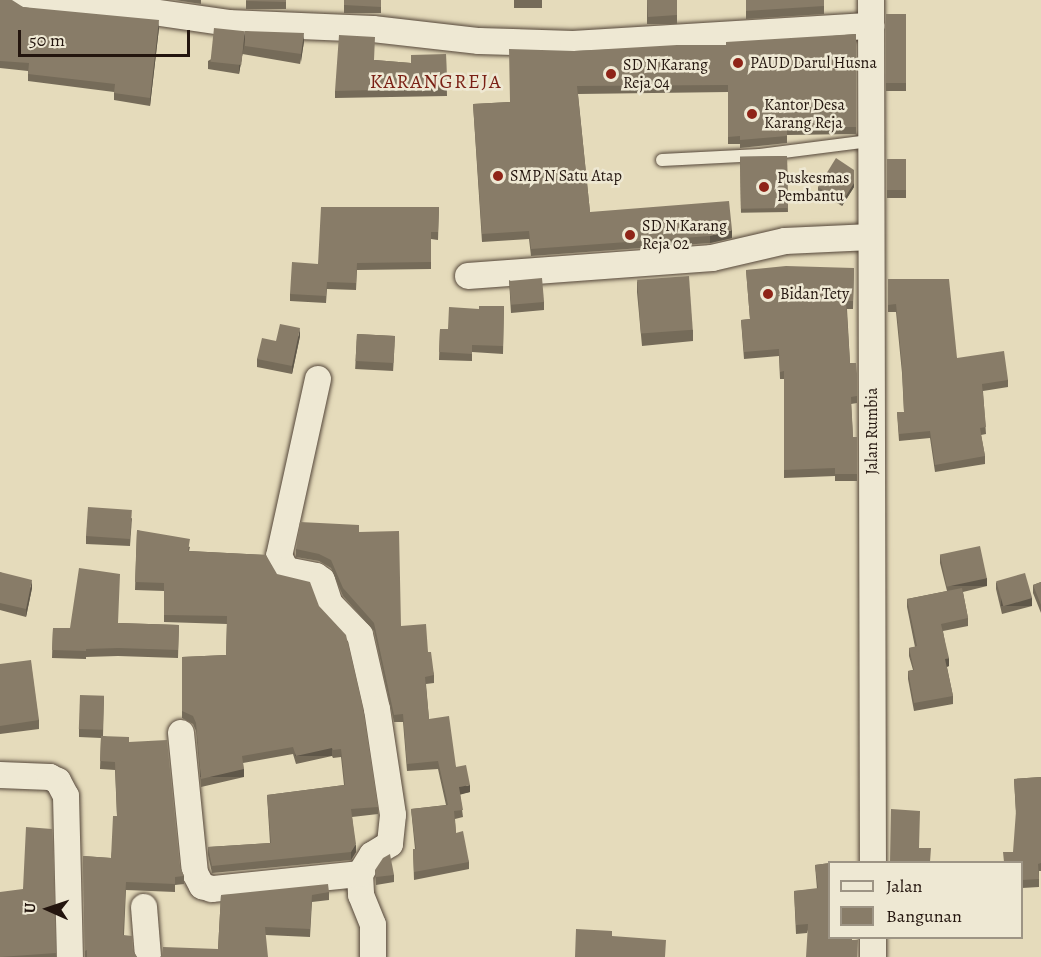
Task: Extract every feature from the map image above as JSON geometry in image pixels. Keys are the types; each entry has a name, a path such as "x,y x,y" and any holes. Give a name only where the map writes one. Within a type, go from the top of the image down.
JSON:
{"street":[{"path":"31,0 153,6 228,23 373,29 479,41 573,44 871,26"},
{"name":"Jalan Rumbia","path":"871,0 869,141 873,861"},
{"path":"468,276 712,258 785,241 871,237"},
{"path":"318,379 279,556 286,570 316,576 322,580 330,604 360,636 376,709 393,815 390,844 372,855 360,874 361,895 372,925 373,957"},
{"path":"181,733 195,873 202,886 212,889 360,874"},
{"path":"0,775 50,777 58,781 66,796 70,957"},
{"path":"144,908 148,957"},
{"path":"873,939 873,957"}],"lane":[{"path":"662,160 760,155 869,141"}],"building":[{"path":"0,0 12,0 23,7 159,20 150,98 114,93 115,84 28,74 29,63 0,61"},
{"path":"286,0 286,2 246,1"},
{"path":"344,0 381,0 381,7 344,5"},
{"path":"647,0 677,0 677,15 648,17"},
{"path":"746,0 824,0 824,6 746,11"},
{"path":"886,14 906,14 906,83 886,83"},
{"path":"214,28 245,31 241,65 210,62"},
{"path":"245,31 304,33 301,54 245,46"},
{"path":"856,34 856,127 787,127 787,136 740,140 740,136 728,137 728,85 577,86 590,212 729,201 732,230 710,236 531,249 529,231 482,234 473,104 510,102 509,49 574,51 677,45 726,45 726,42"},
{"path":"339,35 375,37 374,60 411,63 411,55 446,54 447,88 335,91"},
{"name":"Puskesmas Pembantu","path":"787,156 788,208 741,209 740,157"},
{"path":"836,158 854,170 854,183 842,202 818,187"},
{"path":"887,159 906,159 906,190 887,190"},
{"path":"321,207 439,207 438,232 431,232 431,262 357,263 356,283 327,282 326,296 290,294 292,262 318,264"},
{"path":"786,266 854,268 853,301 846,301 850,363 856,363 857,374 857,396 851,397 853,437 857,437 857,474 835,474 835,468 784,470 784,371 780,372 779,349 744,352 741,320 750,319 746,270"},
{"path":"689,276 693,330 641,333 637,280"},
{"path":"542,278 544,302 511,305 509,281"},
{"path":"888,279 949,279 957,358 1004,351 1008,380 982,384 986,427 980,428 985,456 935,465 930,431 899,434 897,412 904,412 902,365 896,304 888,305"},
{"path":"479,306 504,306 503,346 472,345 472,354 439,352 440,329 448,329 449,307 479,309"},
{"path":"280,324 300,328 292,366 257,359 262,338 276,341"},
{"path":"357,334 395,336 394,363 356,361"},
{"path":"88,507 132,510 130,539 86,536"},
{"path":"300,522 359,525 359,532 399,531 401,626 426,624 428,652 431,652 434,675 425,677 429,719 449,716 456,767 466,765 470,785 459,787 463,810 454,811 456,833 463,831 469,862 414,872 413,849 416,849 411,809 448,805 438,761 407,764 403,714 394,715 374,623 343,588 331,560 319,554 296,549"},
{"path":"137,530 190,539 188,551 266,555 277,574 310,582 319,606 346,635 362,704 378,807 351,809 356,844 351,852 212,866 208,847 271,843 267,795 345,785 341,749 333,750 332,748 296,756 293,747 242,756 244,769 201,779 196,723 193,716 182,711 182,657 226,655 227,616 164,615 164,583 135,582"},
{"path":"980,546 987,578 947,587 940,555"},
{"path":"79,568 120,574 118,623 179,625 178,650 118,648 86,649 86,651 52,650 53,628 70,628"},
{"path":"0,572 32,580 26,609 0,603"},
{"path":"1025,573 1032,598 1003,606 996,581"},
{"path":"1041,582 1041,605 1033,585"},
{"path":"962,588 968,618 941,624 949,658 945,659 953,696 914,703 908,671 914,670 909,648 917,646 907,599"},
{"path":"31,660 39,720 0,726 0,664"},
{"path":"80,695 104,696 103,730 79,729"},
{"path":"101,736 129,737 129,742 167,740 180,867 184,876 175,877 175,884 126,882 123,935 132,936 133,951 137,957 87,957 87,950 85,951 83,856 111,858 113,816 117,816 115,762 100,761"},
{"path":"1041,777 1039,879 1023,880 1023,861 1004,861 1003,852 1013,852 1016,811 1014,779"},
{"path":"891,809 920,811 919,848 931,848 930,861 890,861"},
{"path":"26,827 52,829 56,953 0,957 0,892 23,889"},
{"path":"390,854 394,875 376,877 375,870 383,858"},
{"path":"828,863 828,939 858,940 857,957 806,957 808,924 796,925 794,891 818,888 815,865"},
{"path":"328,884 329,892 312,895 310,929 265,927 268,957 160,957 163,947 218,949 221,895"},
{"path":"576,929 612,931 612,936 666,940 665,957 575,957"}],"place":[{"name":"PAUD Darul Husna","path":"738,63"},
{"name":"SD N Karang Reja 04","path":"611,74"},
{"name":"Kantor Desa Karang Reja","path":"752,114"},
{"name":"SMP N Satu Atap","path":"498,176"},
{"name":"Puskesmas Pembantu","path":"764,187"},
{"name":"SD N Karang Reja 02","path":"630,235"},
{"name":"Bidan Tety","path":"768,294"}],"district":[{"name":"KARANGREJA","path":"436,81"}]}
